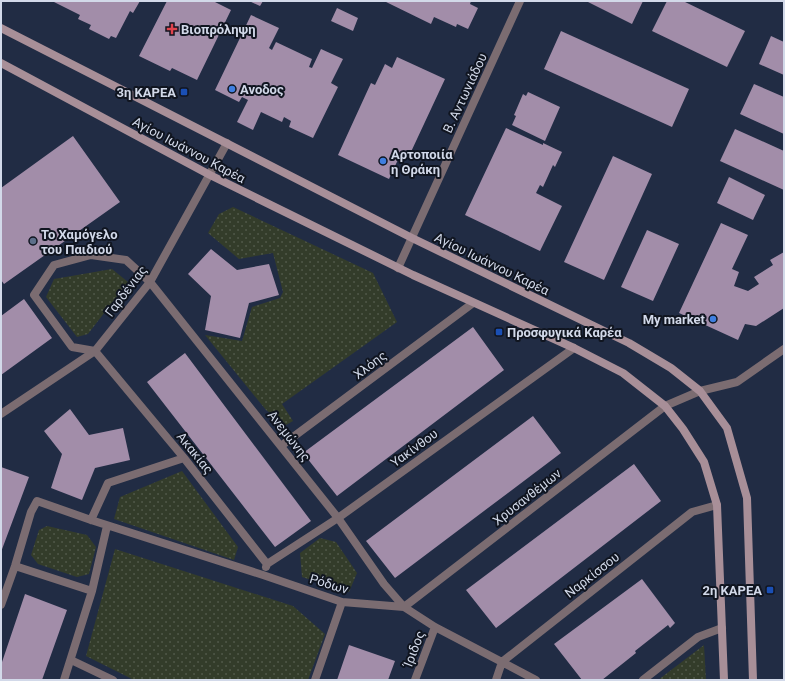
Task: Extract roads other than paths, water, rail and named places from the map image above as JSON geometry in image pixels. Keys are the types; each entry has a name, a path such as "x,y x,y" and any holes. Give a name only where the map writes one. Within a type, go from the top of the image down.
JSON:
{"street":[{"name":"Β. Αντωνιάδου","path":"398,268 520,1"},
{"name":"Αγίου Ιωάννου Καρέα","path":"1,28 412,238 629,343 671,368 700,391 727,428 747,498 753,680"},
{"name":"Αγίου Ιωάννου Καρέα","path":"1,63 210,175 398,268 574,348 623,373 665,406 683,429 704,462 717,505 724,680"},
{"name":"Γαρδένιας","path":"1,414 95,351 150,282 227,143"},
{"name":"Ανεμώνης","path":"95,351 72,347 34,295 54,265 91,255 126,260 150,282 282,446 338,518 384,584 404,607"},
{"name":"Χλόης","path":"282,446 473,303"},
{"name":"Υακίνθου","path":"267,564 338,518 574,348"},
{"name":"Χρυσανθέμων","path":"404,607 665,406 700,391 737,382 784,349"},
{"name":"Ακακίας","path":"95,351 184,458 267,564"},
{"path":"90,520 108,484 184,458"},
{"name":"Ρόδων","path":"15,566 31,512 37,501 107,526 263,575 342,602 404,607 435,627 536,680"},
{"name":"Ναρκίσσου","path":"502,662 692,512 717,505"},
{"path":"64,680 92,591 107,526"},
{"path":"263,575 267,564"},
{"path":"1,605 15,566 92,591"},
{"path":"315,680 342,602"},
{"name":"Ίριδος","path":"415,680 435,627"},
{"path":"643,680 698,637 722,628"},
{"path":"71,660 113,680"},
{"path":"496,680 502,662"}],"place":[{"name":"Βιοπρόληψη","path":"172,29"},
{"name":"Ανοδος","path":"232,89"},
{"name":"3η ΚΑΡΕΑ","path":"184,92"},
{"name":"Αρτοποιία η Θράκη","path":"383,161"},
{"name":"Το Χαμόγελο του Παιδιού","path":"33,241"},
{"name":"My market","path":"713,319"},
{"name":"Προσφυγικά Καρέα","path":"499,332"},
{"name":"2η ΚΑΡΕΑ","path":"770,590"}]}
